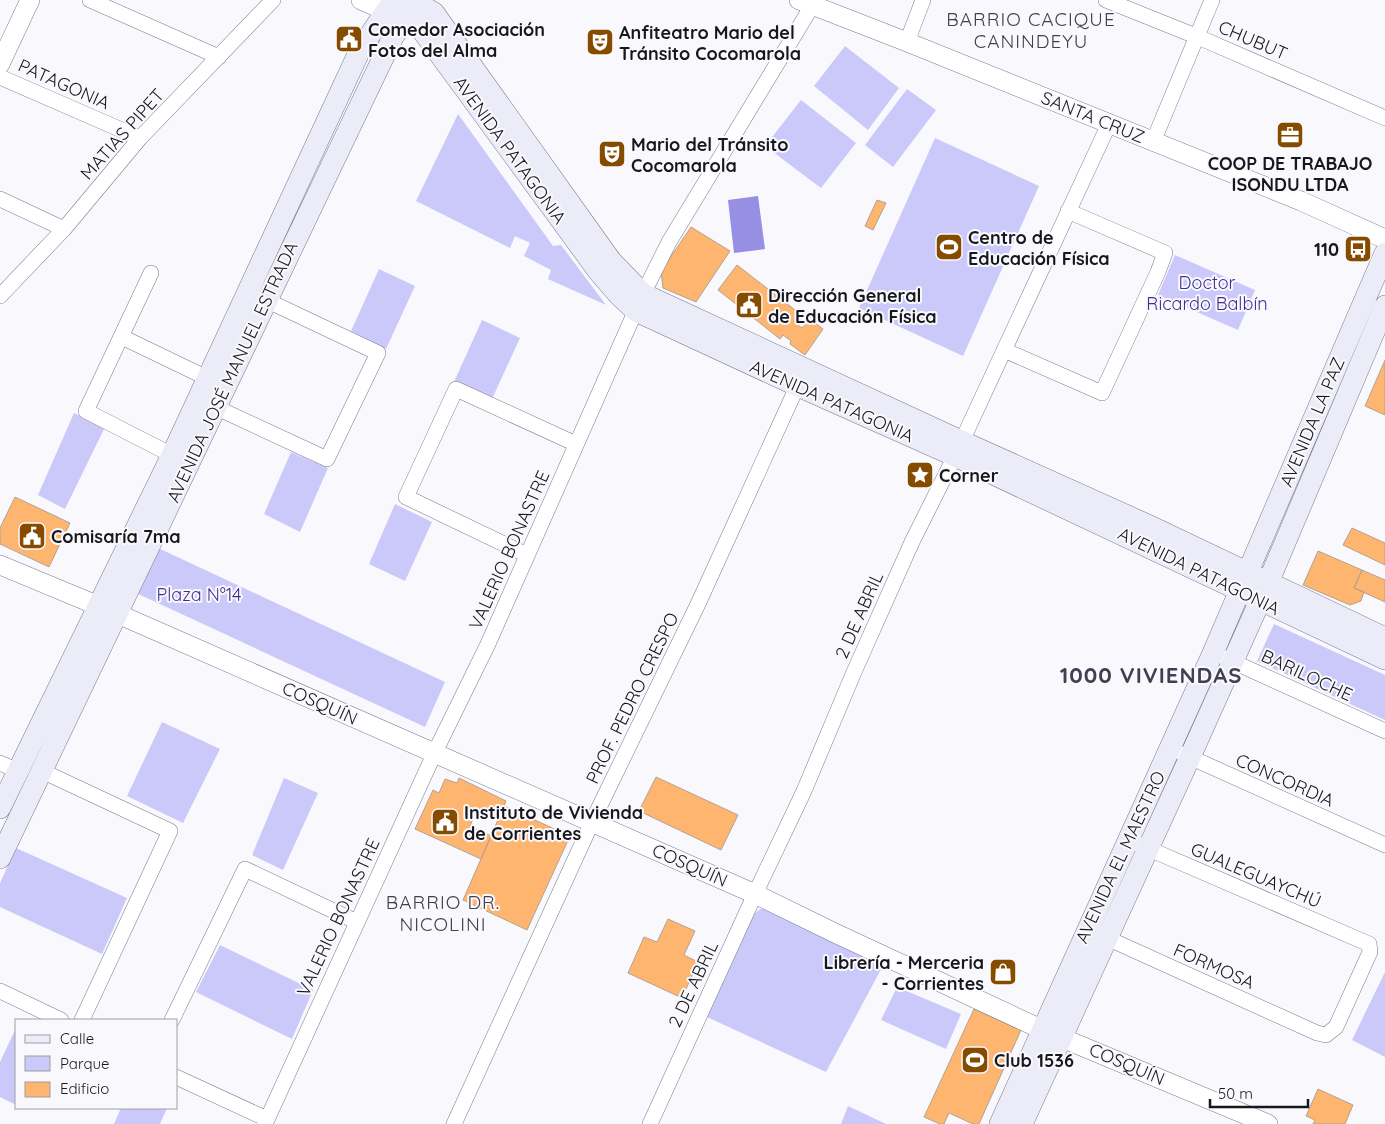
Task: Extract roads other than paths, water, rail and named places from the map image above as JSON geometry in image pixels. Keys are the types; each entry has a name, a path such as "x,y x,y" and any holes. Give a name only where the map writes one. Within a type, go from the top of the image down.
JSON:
{"main road":[{"name":"AVENIDA PATAGONIA","path":"390,5 415,5 419,26 599,272 619,295 640,302 1243,581 1385,659"},
{"name":"AVENIDA JOSÉ MANUEL ESTRADA","path":"0,808 9,767 97,606 172,455 360,50 390,5"},
{"name":"AVENIDA JOSÉ MANUEL ESTRADA","path":"0,858 394,35 415,5"},
{"name":"AVENIDA LA PAZ","path":"1243,581 1385,253"},
{"name":"AVENIDA LA PAZ","path":"1264,592 1385,306"},
{"name":"AVENIDA EL MAESTRO","path":"1000,1124 1107,937 1190,757 1223,657 1243,581"},
{"name":"AVENIDA PATAGONIA","path":"1264,592 1385,638"},
{"name":"AVENIDA EL MAESTRO","path":"1022,1124 1087,929 1170,748 1223,657 1264,592"}],"street":[{"path":"0,64 30,0"},
{"path":"90,0 219,57"},
{"name":"MATIAS PIPET","path":"0,296 64,229 140,138 273,0"},
{"path":"361,0 390,5"},
{"path":"907,42 923,0"},
{"name":"CHUBUT","path":"1106,0 1198,37 1385,118"},
{"path":"1153,142 1212,0"},
{"name":"SANTA CRUZ","path":"805,3 907,42 1301,201 1385,239"},
{"name":"VALERIO BONASTRE","path":"266,1122 434,752 488,644 640,302 669,242 805,3"},
{"name":"PATAGONIA","path":"0,77 140,138"},
{"name":"2 DE ABRIL","path":"650,1124 804,791 912,542 958,449 1109,124"},
{"path":"0,199 64,229"},
{"path":"1004,350 1102,393 1158,272 1165,253 1068,211"},
{"path":"151,273 86,411 172,455"},
{"path":"215,407 327,459 378,353 266,300"},
{"path":"122,337 207,378"},
{"name":"PROF. PEDRO CRESPO","path":"454,1124 592,822 698,604 802,378"},
{"path":"527,555 406,498 456,389 576,444"},
{"name":"COSQUÍN","path":"0,565 118,614 434,752 755,894 1052,1033 1268,1124"},
{"name":"BARILOCHE","path":"1223,657 1385,731"},
{"name":"CONCORDIA","path":"1170,748 1385,846"},
{"path":"42,771 170,832 82,1019"},
{"name":"GUALEGUAYCHÚ","path":"1128,840 1375,950"},
{"path":"172,1019 245,869 357,922"},
{"name":"FORMOSA","path":"1087,929 1317,1033 1326,1035 1336,1027 1375,950"},
{"path":"0,991 59,1019"},
{"path":"178,1077 266,1122"}],"place":[{"name":"Comedor Asociación Fotos del Alma","path":"349,39"},
{"name":"Anfiteatro Mario del Tránsito Cocomarola","path":"600,42"},
{"name":"COOP DE TRABAJO ISONDU LTDA","path":"1290,135"},
{"name":"Mario del Tránsito Cocomarola","path":"612,154"},
{"name":"Centro de Educación Física","path":"949,247"},
{"name":"110","path":"1358,249"},
{"name":"Dirección General de Educación Física","path":"749,305"},
{"name":"Corner","path":"920,475"},
{"name":"Comisaría 7ma","path":"32,536"},
{"name":"Instituto de Vivienda de Corrientes","path":"445,822"},
{"name":"Librería - Merceria - Corrientes","path":"1003,972"},
{"name":"Club 1536","path":"975,1060"}],"district":[{"name":"BARRIO CACIQUE CANINDEYU","path":"1031,30"},
{"name":"1000 VIVIENDAS","path":"1151,675"},
{"name":"BARRIO DR. NICOLINI","path":"443,913"}],"park label":[{"name":"Doctor Ricardo Balbín","path":"1207,292"},
{"name":"Plaza N°14","path":"199,594"}]}
